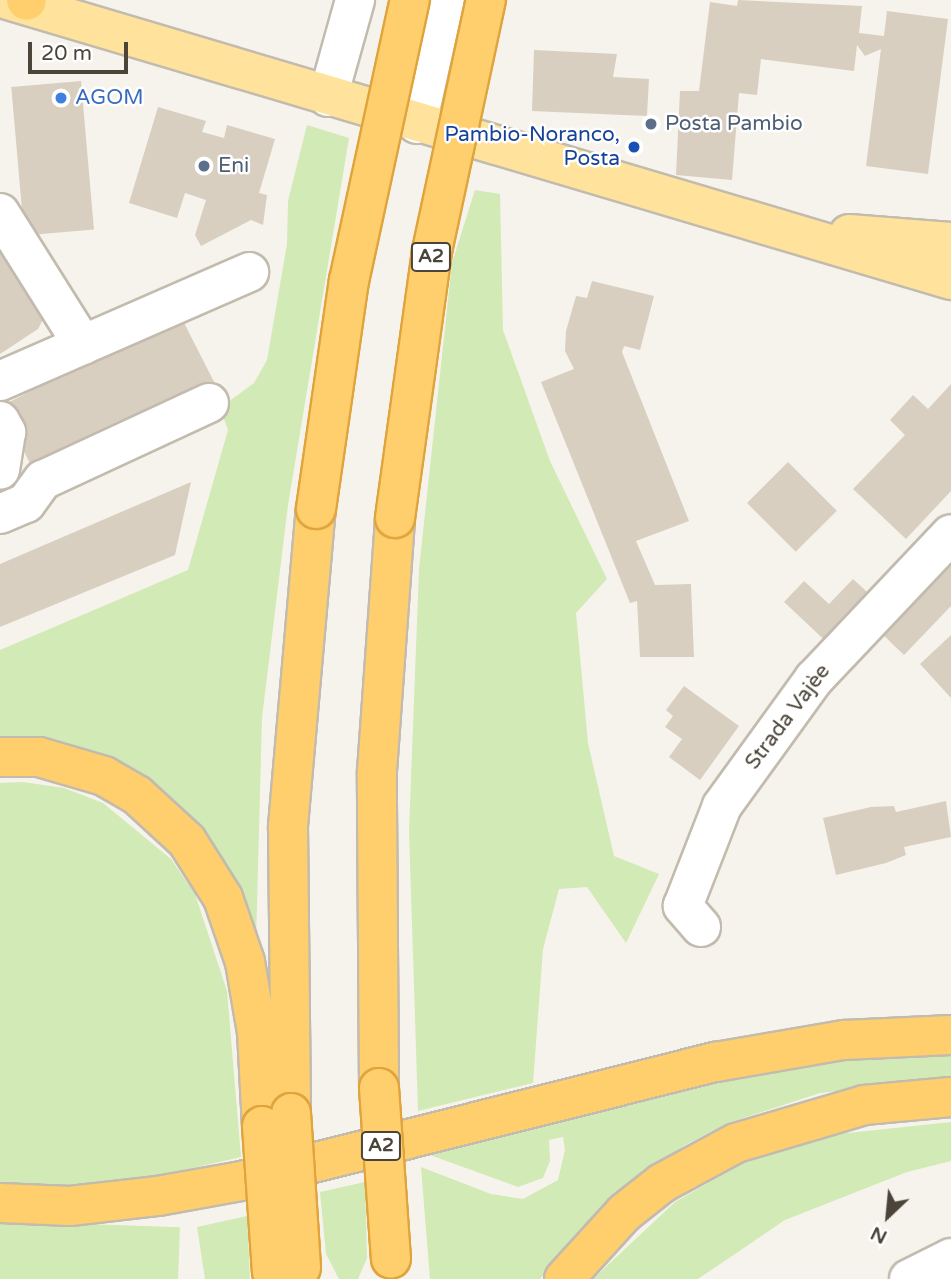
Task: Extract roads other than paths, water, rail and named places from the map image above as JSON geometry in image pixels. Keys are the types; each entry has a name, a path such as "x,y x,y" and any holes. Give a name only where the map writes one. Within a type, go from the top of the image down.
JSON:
{"highway":[{"path":"287,1275 276,1119 288,826 316,509 352,268 410,0"},
{"name":"A2","path":"393,1273 379,1087 377,771 395,518 432,251 486,0"},
{"path":"0,757 39,757 104,776 137,795 187,841 223,898 245,962 276,1119"},
{"name":"A2","path":"0,1203 70,1206 158,1196 241,1181 757,1054 844,1040 951,1035"},
{"path":"564,1279 624,1213 662,1183 736,1143 864,1105 951,1097"}],"main road":[{"path":"28,3 416,124 791,230 951,280"},
{"path":"791,230 951,242"}],"street":[{"path":"328,97 355,0"},
{"path":"416,124 445,0"},
{"path":"0,213 83,345"},
{"path":"0,381 249,272"},
{"path":"0,514 26,503 43,480 209,403"},
{"path":"0,421 6,432 0,470"},
{"name":"Strada Vajèe","path":"701,927 683,905 722,806 814,679 951,534"},
{"path":"909,1279 951,1258"}],"place":[{"name":"AGOM","path":"61,98"},
{"name":"Posta Pambio","path":"651,124"},
{"name":"Pambio-Noranco, Posta","path":"634,147"},
{"name":"Eni","path":"204,166"}]}
